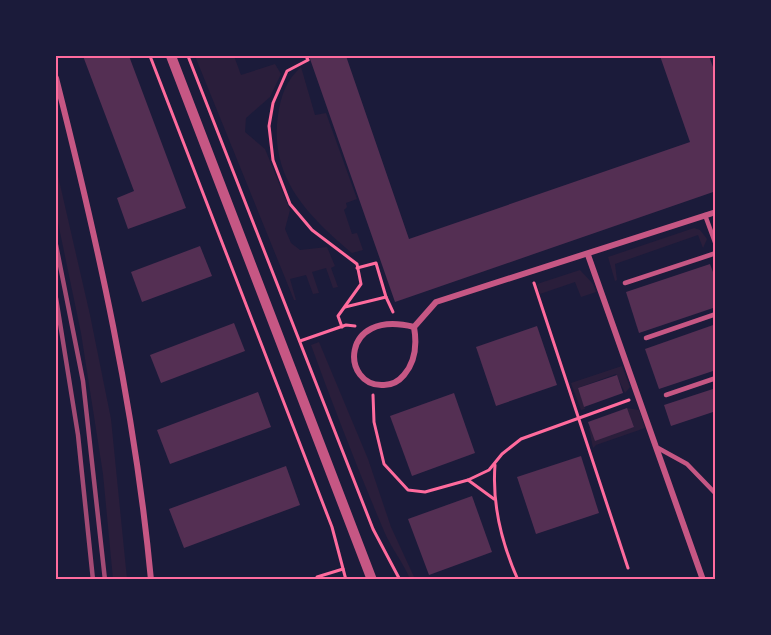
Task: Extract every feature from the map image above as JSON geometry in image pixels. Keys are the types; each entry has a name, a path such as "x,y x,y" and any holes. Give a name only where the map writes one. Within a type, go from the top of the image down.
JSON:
{"street":[{"path":"171,56 372,579"},
{"path":"56,78 112,312 133,430 151,579"},
{"path":"414,327 436,302 716,212"},
{"path":"588,255 703,579"},
{"path":"398,323 414,327 417,343 410,368 401,380 389,385 373,384 360,375 355,366 357,339 365,330 380,324 398,323"}],"lane":[{"path":"705,215 716,245"},
{"path":"625,283 716,253"},
{"path":"646,338 716,314"},
{"path":"666,395 716,378"},
{"path":"658,448 687,464 716,494"}],"path":[{"path":"150,56 332,527 346,579"},
{"path":"188,56 373,529 400,579"},
{"path":"306,56 308,60 287,71 273,103 269,126 273,160 290,204 312,230 345,254 357,268 361,284 338,316 342,327"},
{"path":"357,268 376,263 386,297 398,323"},
{"path":"530,273 628,568"},
{"path":"345,307 386,297"},
{"path":"300,341 342,327 357,326 365,330"},
{"path":"373,384 374,422 384,464 408,490 425,492 468,480 489,470 521,439 639,396"},
{"path":"495,463 495,501 507,555 518,579"},
{"path":"468,480 495,501"},
{"path":"317,577 343,569"}],"shaded area":[{"path":"195,56 234,56 241,75 275,64 281,74 270,97 246,118 245,132 265,149 290,210 285,229 291,243 300,250 327,247 335,266 331,268 338,287 333,288 326,268 312,272 319,293 313,294 306,275 290,279 296,300 294,300"},
{"path":"301,67 315,115 326,113 357,199 346,203 347,207 344,210 352,234 357,233 363,250 352,253 321,225 295,193 286,176 277,137 278,115 285,89"},
{"path":"56,167 111,419 127,579 113,579 103,474 81,333 56,213"},
{"path":"694,228 700,230 707,239 703,248 698,235 615,264 617,280 615,281 608,257"},
{"path":"580,270 593,284 596,292 581,297 575,282 540,294 537,284"},
{"path":"319,342 368,459 391,527 415,579 410,579 390,543 365,485 311,345"},
{"path":"622,366 630,387 625,393 616,374 578,388 585,409 581,410 571,383"},
{"path":"627,408 639,410 645,428 593,448 589,428 634,427"}],"building":[{"path":"83,56 129,56 186,208 128,229 117,198 134,191"},
{"path":"309,56 346,56 409,239 690,142 660,56 709,56 716,75 716,191 395,302"},
{"path":"200,246 212,276 142,302 131,272"},
{"path":"710,264 716,280 716,307 639,333 626,292"},
{"path":"234,323 245,351 161,383 150,355"},
{"path":"716,324 716,370 659,389 645,349"},
{"path":"537,326 557,385 496,406 476,347"},
{"path":"617,375 623,393 584,407 578,388"},
{"path":"716,388 716,411 671,426 664,405"},
{"path":"258,392 271,427 170,464 157,430"},
{"path":"454,393 475,453 412,476 390,416"},
{"path":"627,408 634,427 595,441 588,422"},
{"path":"581,456 599,513 536,534 517,477"},
{"path":"286,466 300,505 184,548 169,509"},
{"path":"472,496 492,552 429,575 408,519"}],"railway":[{"path":"56,245 83,381 105,580"},
{"path":"56,298 78,435 93,580"}]}
